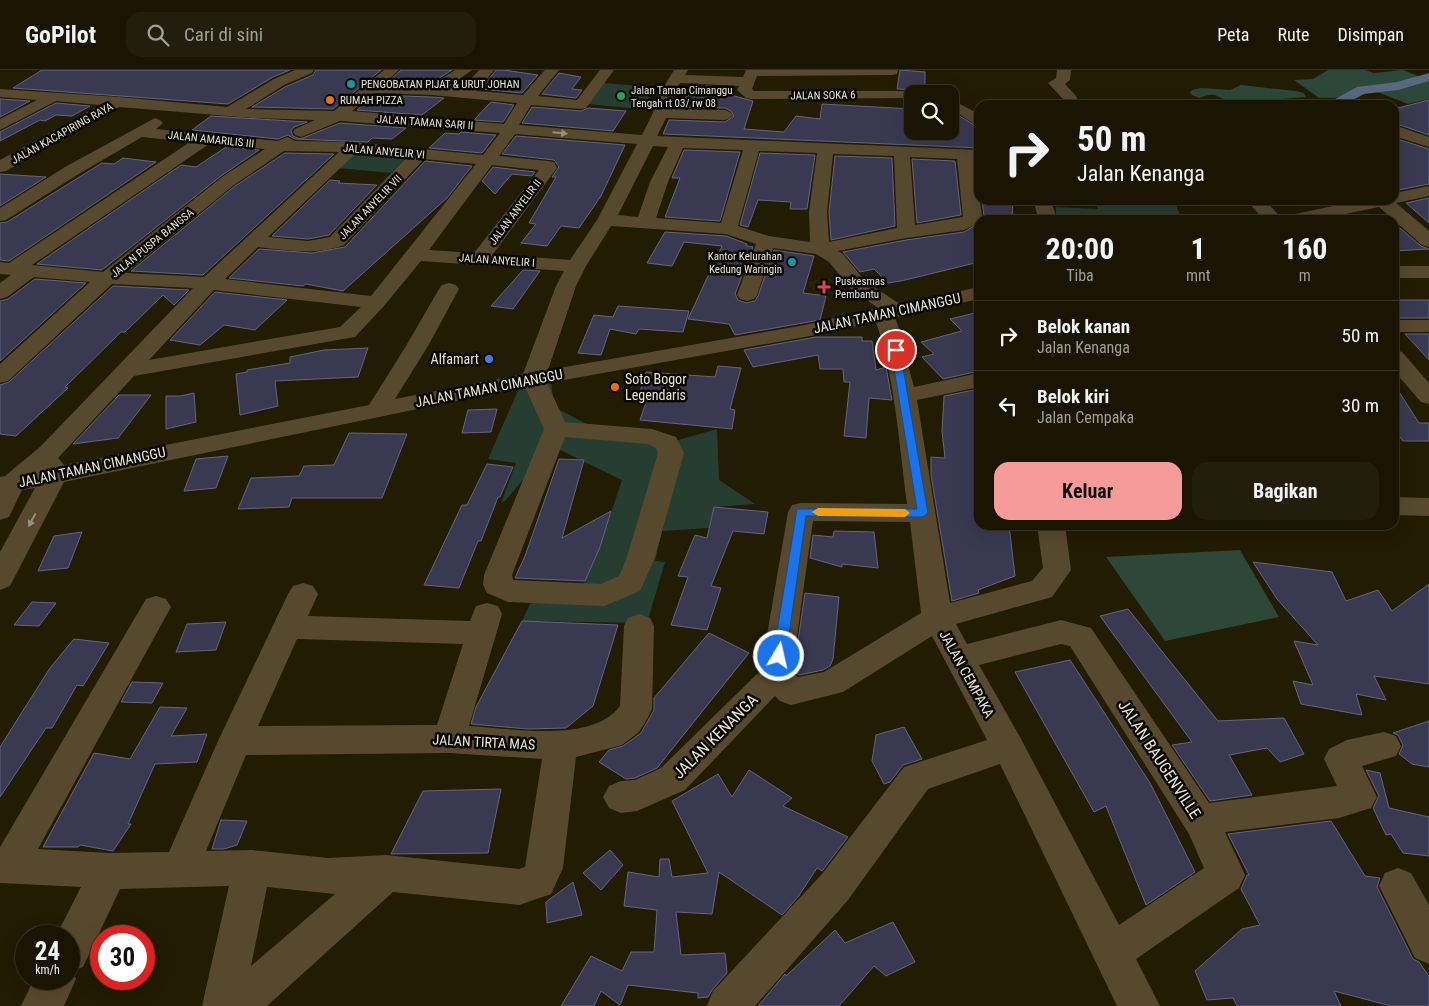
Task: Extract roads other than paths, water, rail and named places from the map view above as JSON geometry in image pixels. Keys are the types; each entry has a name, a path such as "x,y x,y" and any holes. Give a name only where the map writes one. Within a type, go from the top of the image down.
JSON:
{"street":[{"path":"232,112 279,82 308,70"},
{"path":"0,93 119,101 232,112 304,124 342,113 392,70"},
{"path":"432,91 465,70"},
{"path":"465,95 487,70"},
{"path":"126,370 346,332 356,325 418,255 439,223 511,129 511,125 526,101 552,70"},
{"path":"370,88 432,91 526,101 581,104 607,70"},
{"path":"556,428 652,437 667,443 671,454 640,560 630,583 604,595 508,591 497,585 498,575 556,428 533,379 566,286 576,266 606,220 638,159 646,139 661,113 667,93 678,74 751,75 892,70 888,94"},
{"path":"1064,70 1064,80 1055,83 1071,100"},
{"name":"JALAN SOKA 6","path":"751,75 744,90 751,95 904,94"},
{"path":"0,89 17,80"},
{"path":"137,103 157,90"},
{"path":"3,122 55,96"},
{"name":"JALAN KACAPIRING RAYA","path":"2,165 119,101"},
{"path":"0,216 71,171 140,132 179,107"},
{"path":"959,108 974,118"},
{"name":"JALAN TAMAN SARI II","path":"342,113 678,143 972,155"},
{"path":"661,113 725,115"},
{"name":"JALAN PUSPA BANGSA","path":"0,376 107,278 228,181 281,146 304,124"},
{"name":"JALAN AMARILIS III","path":"140,132 281,146"},
{"path":"1399,132 1429,142"},
{"path":"0,293 14,270 205,139"},
{"path":"646,223 650,202 660,177 678,143"},
{"name":"JALAN ANYELIR VI","path":"281,146 353,147 487,160"},
{"path":"728,229 754,146"},
{"path":"0,579 52,465 126,370 209,283 353,147"},
{"path":"826,149 818,211 821,249 836,258 858,285 890,312"},
{"path":"902,152 906,232"},
{"name":"JALAN ANYELIR VII","path":"253,241 315,246 329,245 337,241 419,154"},
{"path":"606,220 728,229 766,241 821,249 906,232 964,224 972,219 972,155"},
{"name":"JALAN ANYELIR II","path":"480,258 548,168 548,166 542,165 487,160"},
{"path":"2,165 71,171"},
{"path":"1399,198 1429,191"},
{"path":"1260,205 1269,215"},
{"path":"1315,215 1364,205"},
{"path":"1393,205 1429,241"},
{"path":"747,294 766,241"},
{"name":"JALAN ANYELIR I","path":"418,255 576,266"},
{"path":"14,270 107,278 209,283 376,303"},
{"path":"1399,272 1429,272"},
{"path":"377,410 417,346 449,289"},
{"name":"JALAN TAMAN CIMANGGU","path":"52,465 377,410 533,379 805,331 974,294"},
{"name":"JALAN CEMPAKA","path":"890,312 897,364 905,396 923,513 937,618 1008,747 1138,1006"},
{"path":"1399,326 1429,326"},
{"path":"1399,362 1425,388"},
{"path":"905,396 974,381"},
{"path":"1399,382 1425,388"},
{"path":"0,511 6,485 52,465"},
{"path":"1399,506 1429,506"},
{"path":"923,513 801,512 776,675 791,692 832,683 937,618 1042,589 1057,570 1052,530"},
{"path":"180,868 235,741 303,594"},
{"path":"156,607 5,866 109,871 180,868 252,868 328,876 386,873 519,887 538,881 544,868 560,746"},
{"path":"289,627 484,624 449,738"},
{"name":"JALAN TIRTA MAS","path":"235,741 449,738 560,746 610,735 623,726 634,714 636,708 639,626"},
{"name":"JALAN BAUGENVILLE","path":"958,658 1061,632 1080,636 1202,823 1226,875 1111,953"},
{"name":"JALAN KENANGA","path":"621,797 637,795 673,779 776,675"},
{"path":"1202,823 1216,817 1338,802 1359,797 1341,758 1384,746"},
{"path":"728,1006 835,886 916,778 1008,747"},
{"path":"223,1006 252,868"},
{"path":"80,930 109,871"},
{"path":"238,1006 386,873"},
{"path":"1398,886 1429,944"},
{"path":"42,1006 50,990"}],"waterway":[{"path":"1345,100 1355,92 1362,90 1398,86 1429,77"}],"place":[{"name":"PENGOBATAN PIJAT & URUT JOHAN","path":"351,84"},
{"name":"Jalan Taman Cimanggu Tengah rt 03/ rw 08","path":"621,96"},
{"name":"RUMAH PIZZA","path":"330,100"},
{"name":"Kantor Kelurahan Kedung Waringin","path":"792,262"},
{"name":"Puskesmas Pembantu","path":"824,287"},
{"name":"Alfamart","path":"489,359"},
{"name":"Soto Bogor Legendaris","path":"615,387"}]}
